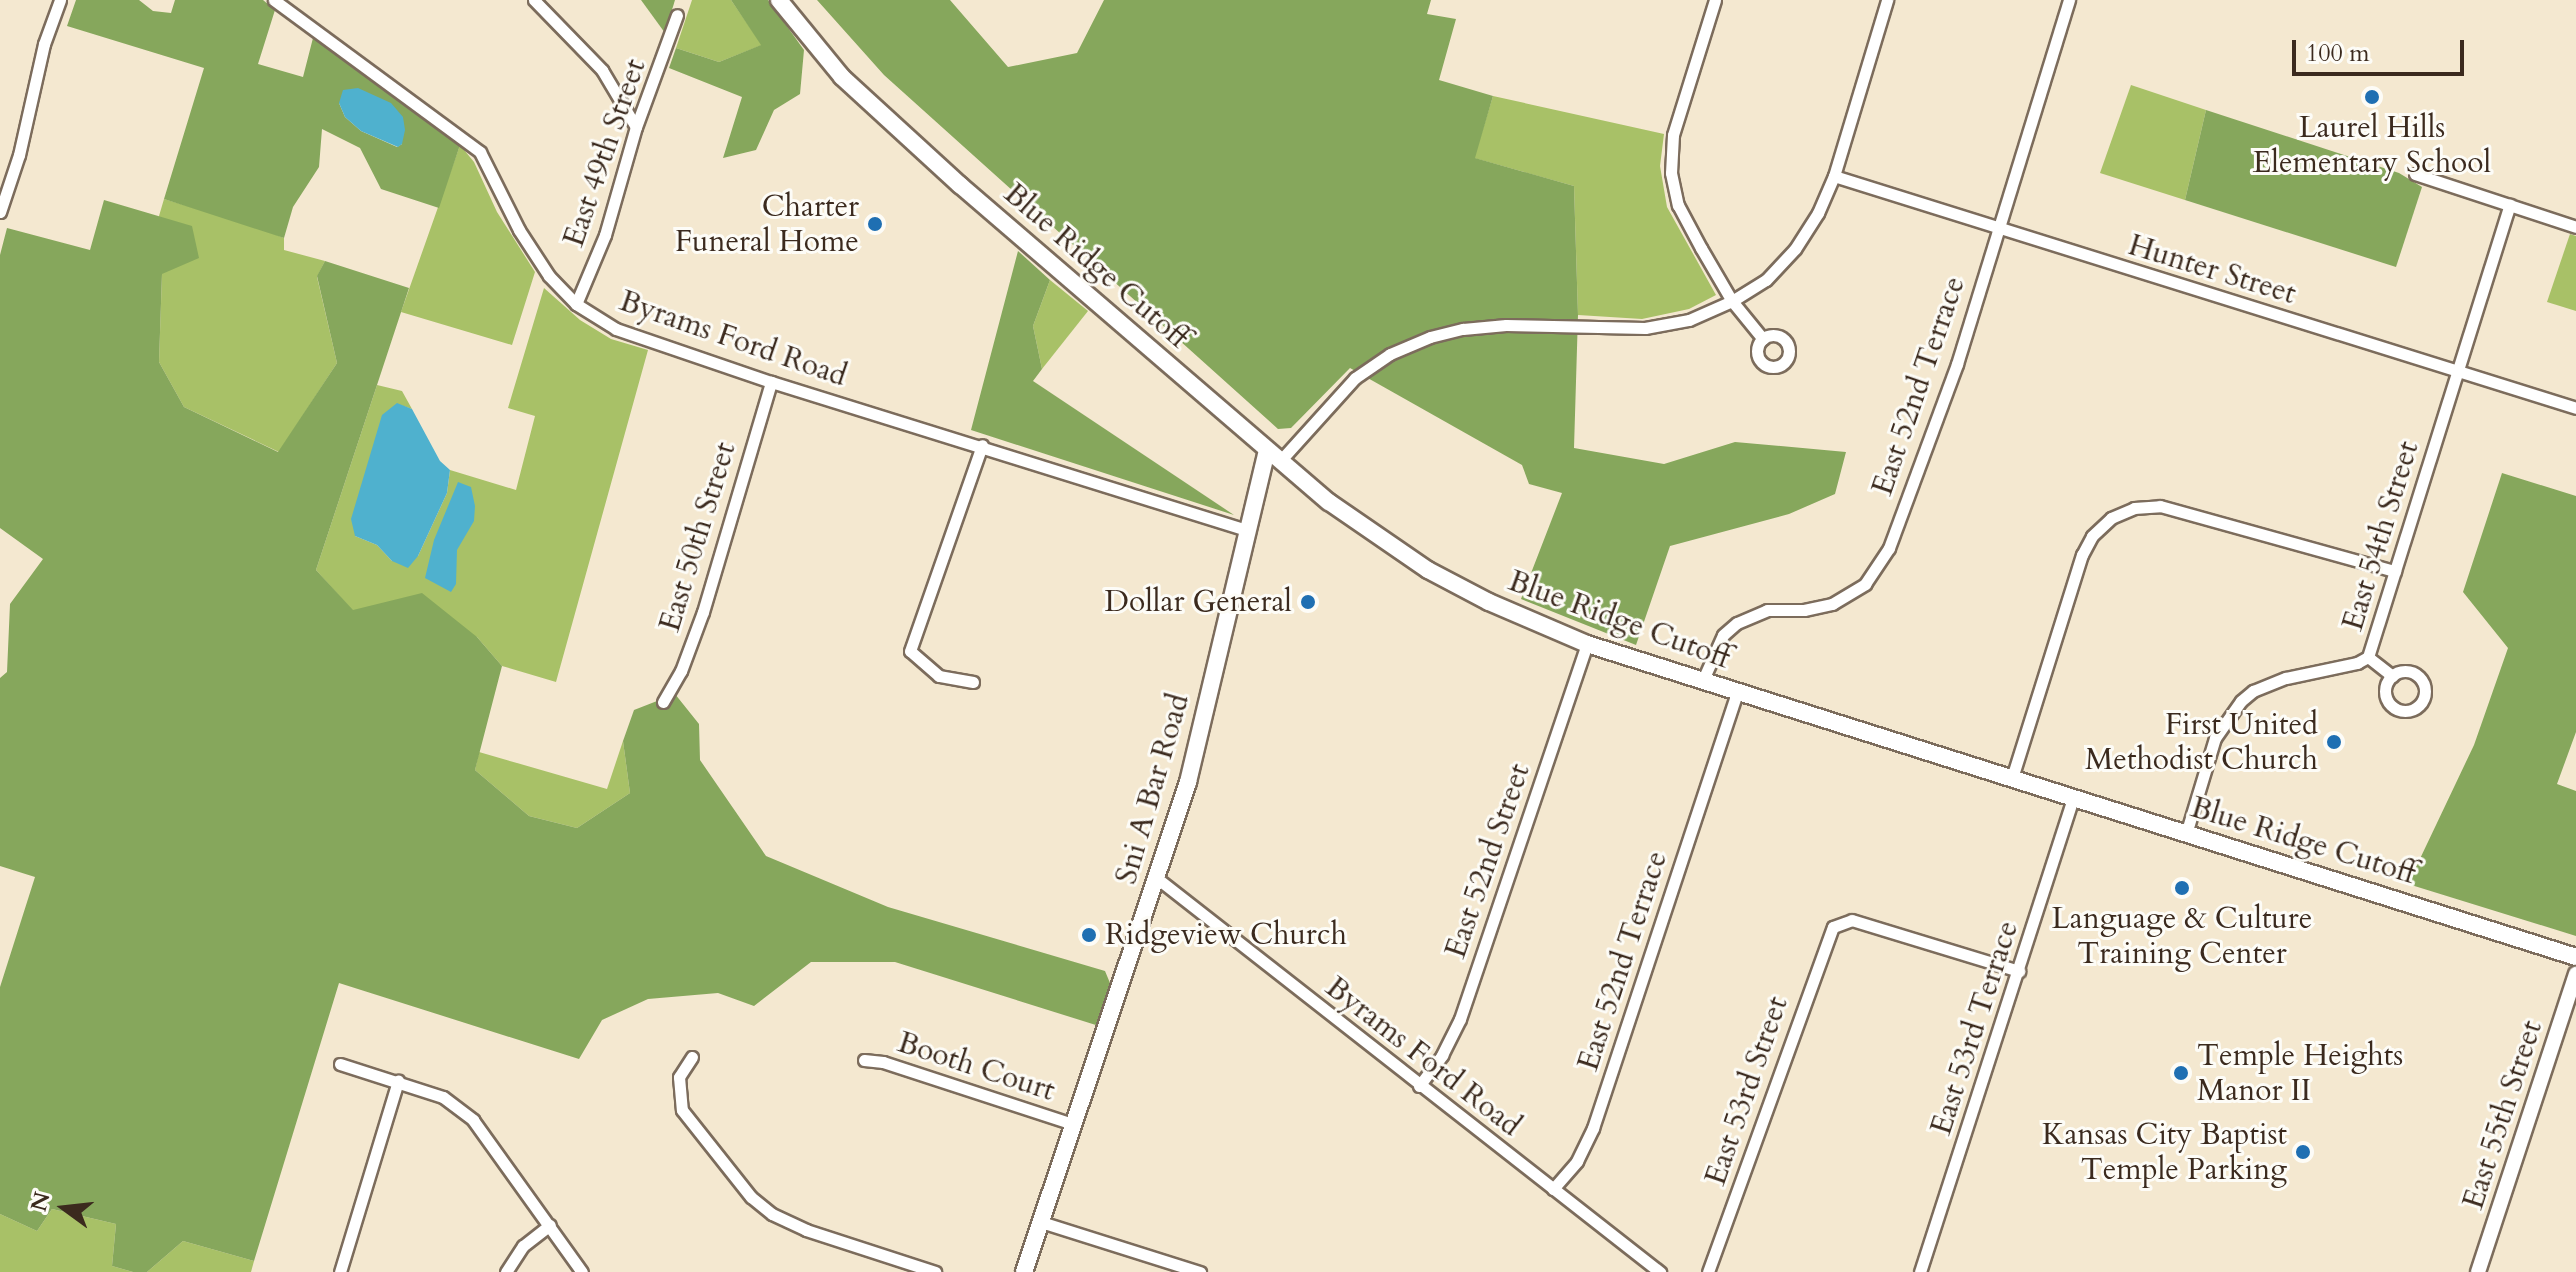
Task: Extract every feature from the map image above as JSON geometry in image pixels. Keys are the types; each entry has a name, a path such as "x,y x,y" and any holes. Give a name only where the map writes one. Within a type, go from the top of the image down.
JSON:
{"main road":[{"name":"Blue Ridge Cutoff","path":"779,0 842,77 960,185 1274,456 1346,515 1428,570 1489,602 1587,644 2576,957"},
{"name":"Sni A Bar Road","path":"1024,1272 1158,879 1200,741 1248,531 1274,456"}],"street":[{"path":"0,212 19,155 44,44 60,0"},
{"name":"Byrams Ford Road","path":"274,0 480,152 532,251 549,276 576,304 616,329 771,382 982,445 1248,531"},
{"path":"534,0 602,70 636,127"},
{"path":"1715,0 1673,135 1671,173 1678,205 1732,301 1763,339"},
{"path":"1732,301 1766,280 1795,249 1818,213 1834,176 1887,0"},
{"name":"East 52nd Terrace","path":"1702,682 1717,645 1737,623 1767,610 1804,610 1832,604 1865,584 1889,548 1957,364 1996,229 2069,0"},
{"name":"East 49th Street","path":"576,304 609,222 636,127 677,15"},
{"path":"2415,174 2576,227"},
{"name":"Hunter Street","path":"1834,176 2576,408"},
{"name":"East 54th Street","path":"2186,834 2215,738 2241,701 2253,691 2286,678 2357,663 2368,657 2510,205"},
{"name":"Sni A Bar Road","path":"1274,456 1355,378 1390,354 1430,337 1463,329 1506,325 1645,328 1689,320 1732,301"},
{"name":"East 50th Street","path":"663,702 681,671 703,612 771,382"},
{"path":"973,682 939,676 910,651 982,445"},
{"path":"2012,778 2082,555 2102,526 2134,508 2160,506 2395,571"},
{"name":"East 52nd Street","path":"1419,1086 1442,1055 1460,1019 1587,644"},
{"path":"2368,657 2392,676"},
{"name":"East 52nd Terrace","path":"1553,1189 1577,1161 1593,1128 1737,693"},
{"name":"East 53rd Terrace","path":"1920,1272 2073,797"},
{"name":"Byrams Ford Road","path":"1158,879 1660,1272"},
{"name":"East 53rd Street","path":"1708,1272 1826,937 1833,927 1852,920 2019,971"},
{"name":"East 55th Street","path":"2478,1272 2576,974"},
{"path":"692,1057 679,1077 682,1110 751,1197 772,1214 806,1230 935,1272"},
{"name":"Booth Court","path":"864,1060 883,1062 1073,1124"},
{"path":"340,1064 443,1097 473,1120 582,1272"},
{"path":"340,1272 398,1081"},
{"path":"1041,1222 1200,1272"},
{"path":"506,1272 523,1246 550,1225"}],"green space":[{"path":"76,0 139,0 153,11 171,13 175,0 263,0 275,10 258,64 303,77 313,38 460,145 439,208 381,189 360,148 322,129 319,167 293,207 284,238 164,199 204,68 67,26","holes":["339,103 402,144 397,147 361,131 345,117"]},
{"path":"641,0 675,0 665,33"},
{"path":"692,0 731,0 762,45 719,62 676,48"},
{"path":"731,0 768,0 804,50 800,94 774,110 756,150 723,158 742,97 669,68 676,48 719,62 761,45"},
{"path":"817,0 950,0 1008,67 1077,53 1104,0 1431,0 1427,14 1456,19 1439,80 1493,96 1475,158 1574,186 1578,315 1574,448 1664,464 1735,442 1846,452 1835,494 1789,514 1670,546 1636,645 1521,599 1562,493 1529,484 1522,465 1350,368 1291,428 1278,429 884,75"},
{"path":"2131,85 2206,110 2185,200 2100,173"},
{"path":"1493,96 1664,134 1660,166 1667,207 1716,295 1689,309 1642,319 1578,315 1574,186 1474,158"},
{"path":"2206,110 2399,173 2422,187 2396,267 2185,200"},
{"path":"460,145 474,162 497,212 535,272 512,345 401,312"},
{"path":"164,199 255,226 284,238 284,250 325,261 317,277 337,363 279,452 184,407 159,362 162,274 159,216"},
{"path":"104,200 192,226 199,258 162,274 159,362 184,407 278,452 337,363 317,276 325,261 409,288 316,570 353,610 422,593 477,637 502,666 475,770 529,816 577,828 630,793 623,741 634,710 675,694 699,724 700,760 766,856 888,907 1105,971 1110,983 1099,1026 895,962 811,962 754,1006 718,993 648,999 602,1020 579,1059 339,983 254,1261 183,1241 147,1272 133,1272 112,1266 116,1224 52,1209 37,1231 0,1214 0,987 35,877 0,866 0,678 7,672 10,604 43,559 0,528 0,255 7,228 90,250"},
{"path":"2570,234 2576,236 2576,311 2547,302"},
{"path":"1018,251 1050,280 1033,326 1042,369 1033,381 1234,515 971,430"},
{"path":"1050,280 1088,311 1042,369 1033,326"},
{"path":"544,288 580,320 611,339 648,350 556,682 502,666 477,637 352,610 316,570 377,385 402,391 412,409 397,404 355,536 377,545 392,561 418,556 447,493 450,470 516,490 535,416 508,408"},
{"path":"2502,473 2576,496 2576,732 2557,784 2576,791 2576,936 2408,884 2474,745 2508,648 2463,592"},
{"path":"623,741 630,793 577,828 529,816 475,770 479,752 607,789"},
{"path":"52,1209 116,1224 112,1266 133,1272 0,1272 0,1214 37,1231"},
{"path":"183,1241 254,1261 251,1272 147,1272"}],"water":[{"path":"358,88 391,103 403,117 405,130 402,144 398,147 361,131 345,117 339,103 343,90"},
{"path":"397,403 412,409 440,461 450,470 447,493 418,556 408,568 392,561 377,545 355,536 351,519 382,415"},
{"path":"458,482 471,487 475,506 474,521 457,550 456,584 451,592 425,578 434,540"}],"place":[{"name":"Laurel Hills Elementary School","path":"2372,97"},
{"name":"Charter Funeral Home","path":"875,224"},
{"name":"Dollar General","path":"1308,602"},
{"name":"First United Methodist Church","path":"2334,742"},
{"name":"Language & Culture Training Center","path":"2182,888"},
{"name":"Ridgeview Church","path":"1089,935"},
{"name":"Temple Heights Manor II","path":"2181,1073"},
{"name":"Kansas City Baptist Temple Parking","path":"2303,1152"}]}
